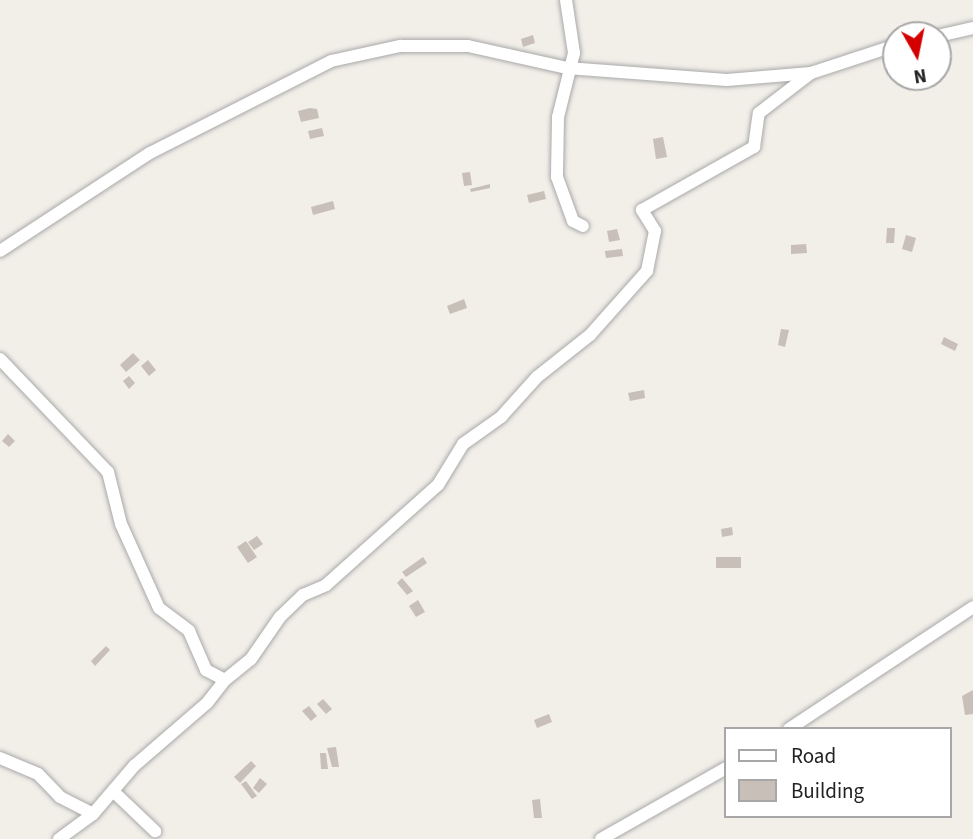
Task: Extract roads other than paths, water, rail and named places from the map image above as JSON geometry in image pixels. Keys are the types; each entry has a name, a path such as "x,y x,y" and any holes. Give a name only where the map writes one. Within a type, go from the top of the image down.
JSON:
{"street":[{"path":"566,0 574,53 567,68 558,117 557,177 573,221 583,226"},
{"path":"952,33 973,28"},
{"path":"0,251 150,153 331,61 400,46 468,46 567,68 727,79 811,73 882,50"},
{"path":"59,839 93,814 144,757 207,704 225,680 251,659 280,617 303,595 326,585 438,485 463,444 501,417 537,377 590,335 647,271 655,232 642,210 754,146 759,113 811,73"},
{"path":"0,359 108,472 121,524 159,608 189,631 205,670 225,680"},
{"path":"792,727 973,607"},
{"path":"0,758 38,774 60,797 93,814"},
{"path":"601,839 724,769"},
{"path":"114,792 155,831"}]}
